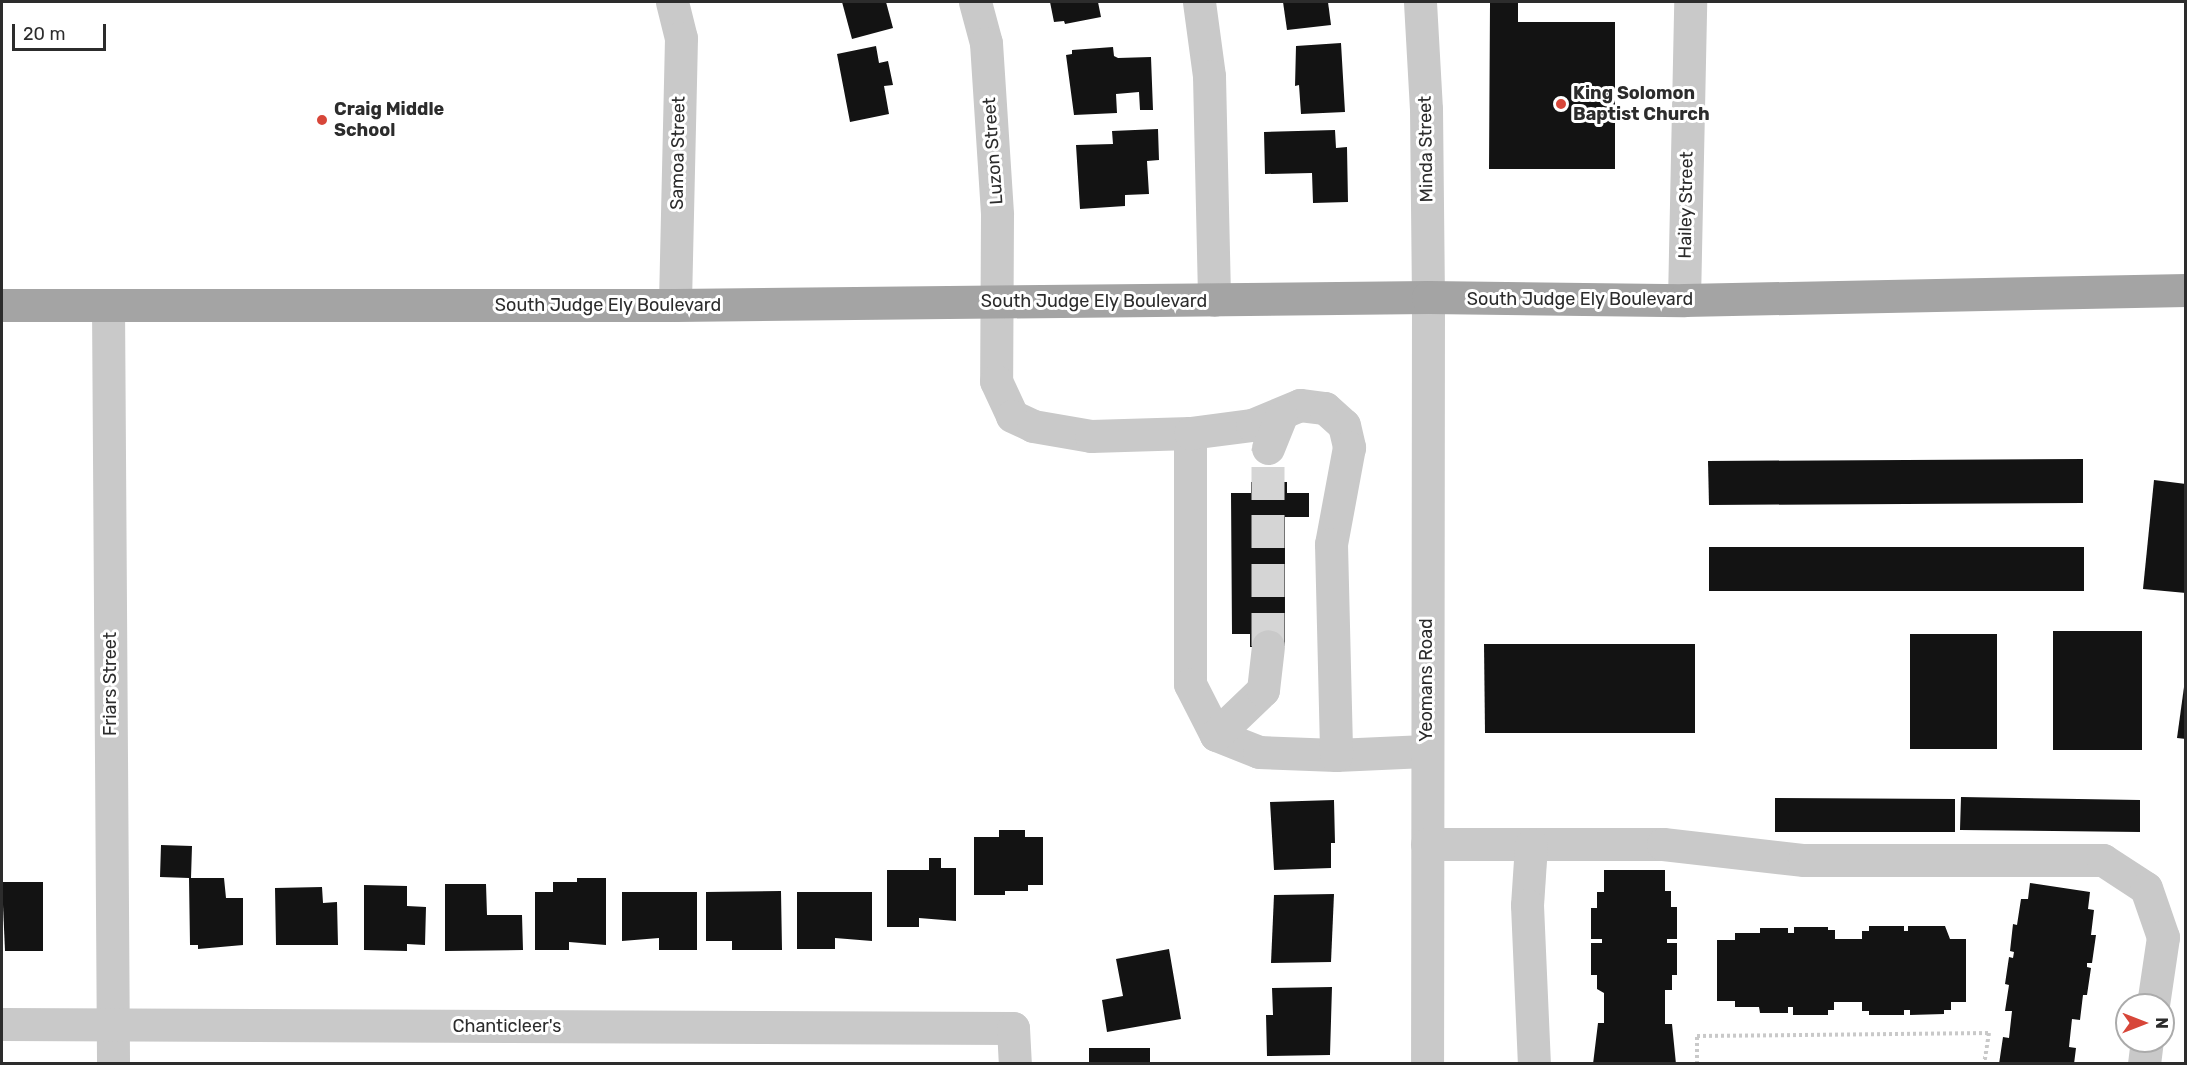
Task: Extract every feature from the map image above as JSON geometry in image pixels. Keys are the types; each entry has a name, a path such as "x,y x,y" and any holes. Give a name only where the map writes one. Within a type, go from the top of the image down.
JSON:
{"main road":[{"name":"South Judge Ely Boulevard","path":"2,305 675,305 1428,297 1684,300 2186,290"}],"street":[{"name":"Samoa Street","path":"672,2 681,38 675,305"},
{"name":"Luzon Street","path":"975,2 986,43 997,215 996,381 1012,416 1034,426 1091,436 1190,433"},
{"path":"1199,2 1209,76 1214,300"},
{"name":"Minda Street","path":"1420,2 1426,109 1428,297"},
{"name":"Hailey Street","path":"1684,300 1690,2"},
{"name":"Yeomans Road","path":"1427,1064 1428,844 1425,751 1428,297"},
{"name":"Friars Street","path":"108,305 113,1064"},
{"path":"1336,755 1331,544 1349,447 1344,425 1325,408 1300,405 1281,415 1252,424 1190,433 1190,684 1216,735 1259,752 1336,755 1425,751"},
{"path":"1268,448 1281,415"},
{"path":"1216,735 1263,690 1268,646"},
{"path":"1428,844 1663,844 1804,860 2103,860 2135,880 2163,937 2154,993"},
{"path":"1531,845 1527,905 1534,1064"},
{"name":"Chanticleer's","path":"2,1024 1013,1028 1015,1064"}],"path":[{"path":"1697,1064 1697,1036 1989,1033 1984,1064"}],"building":[{"path":"842,2 886,2 893,28 852,39"},
{"path":"1050,2 1098,2 1101,17 1065,24 1064,21 1054,22"},
{"path":"1283,2 1328,2 1331,25 1287,30"},
{"path":"1490,2 1518,2 1518,22 1615,22 1615,169 1489,169"},
{"path":"1341,43 1345,112 1301,114 1299,85 1295,86 1296,46"},
{"path":"876,46 879,63 888,61 893,85 884,86 889,114 850,122 837,54"},
{"path":"1113,47 1114,56 1118,58 1151,57 1153,110 1140,110 1139,92 1116,94 1117,113 1074,115 1066,55 1072,54 1072,50"},
{"path":"1158,129 1159,160 1147,161 1149,194 1125,195 1125,206 1080,209 1076,145 1113,144 1112,131"},
{"path":"1335,130 1336,148 1347,147 1348,202 1313,203 1312,173 1265,174 1264,132"},
{"path":"2083,459 2083,503 1709,505 1708,461"},
{"path":"2154,480 2186,484 2186,593 2143,589"},
{"path":"1251,482 1287,482 1287,493 1309,493 1309,517 1285,517 1285,646 1250,647 1250,634 1232,634 1231,493 1251,493"},
{"path":"1709,547 2084,547 2084,591 1709,591"},
{"path":"2053,631 2142,631 2142,750 2053,750"},
{"path":"1910,634 1997,634 1997,749 1910,749"},
{"path":"1484,644 1695,644 1695,733 1485,733"},
{"path":"2184,687 2186,687 2186,739 2177,738"},
{"path":"1961,797 2140,800 2140,832 1960,830"},
{"path":"1775,798 1955,799 1955,832 1775,832"},
{"path":"1334,800 1335,843 1331,843 1331,868 1274,870 1270,802"},
{"path":"999,830 1025,830 1025,837 1043,837 1043,885 1028,885 1028,891 1005,891 1005,895 974,895 974,837 999,837"},
{"path":"161,845 192,846 191,878 224,878 226,898 243,898 243,945 198,949 198,945 190,945 189,878 160,877"},
{"path":"929,858 941,858 941,868 956,868 956,921 919,918 919,927 887,927 887,870 929,870"},
{"path":"1604,870 1665,870 1665,891 1671,891 1671,907 1677,907 1677,939 1667,939 1667,943 1677,943 1677,975 1672,975 1672,990 1665,990 1665,1024 1672,1024 1676,1064 1593,1064 1598,1023 1604,1023 1604,993 1597,989 1597,975 1591,975 1591,943 1602,943 1602,939 1591,939 1591,908 1597,908 1597,892 1604,892"},
{"path":"577,878 606,878 606,945 569,942 569,950 535,950 535,892 553,892 553,882 577,882"},
{"path":"2,882 43,882 43,951 5,951"},
{"path":"2030,883 2090,892 2088,909 2094,910 2091,935 2096,935 2092,963 2087,963 2087,967 2091,968 2087,995 2083,995 2080,1020 2072,1019 2069,1047 2076,1048 2074,1064 1999,1064 2003,1037 2009,1038 2012,1011 2005,1011 2009,985 2005,984 2009,957 2013,958 2014,952 2010,951 2013,924 2017,925 2021,899 2028,899"},
{"path":"445,884 486,884 487,915 522,915 523,950 445,951"},
{"path":"364,885 407,886 407,906 426,907 425,945 407,944 407,951 364,950"},
{"path":"322,887 323,903 337,902 338,945 276,945 275,888"},
{"path":"781,891 782,950 732,950 732,941 706,941 706,892"},
{"path":"622,892 697,892 697,950 659,950 659,938 622,941"},
{"path":"797,892 872,892 872,941 835,938 835,949 797,949"},
{"path":"1334,894 1331,962 1271,963 1274,895"},
{"path":"1869,926 1904,926 1904,931 1908,931 1908,926 1945,926 1950,939 1966,939 1966,1002 1951,1002 1951,1010 1944,1010 1944,1014 1910,1015 1910,1010 1904,1010 1904,1015 1869,1015 1869,1011 1862,1011 1862,1002 1834,1002 1834,1010 1828,1010 1828,1015 1793,1015 1793,1007 1788,1007 1788,1013 1760,1013 1759,1007 1735,1007 1735,1001 1717,1001 1717,940 1735,940 1735,933 1760,933 1760,928 1788,928 1788,933 1794,933 1794,927 1828,927 1828,930 1835,930 1835,939 1862,939 1862,931 1869,931"},
{"path":"1169,949 1181,1019 1107,1032 1102,1000 1123,996 1116,959"},
{"path":"1332,987 1330,1055 1267,1056 1266,1015 1273,1015 1272,988"},
{"path":"1089,1048 1150,1048 1150,1064 1089,1064"}],"tunnel":[{"path":"1268,448 1268,646"}],"place":[{"name":"King Solomon Baptist Church","path":"1561,104"},
{"name":"Craig Middle School","path":"322,120"}]}
